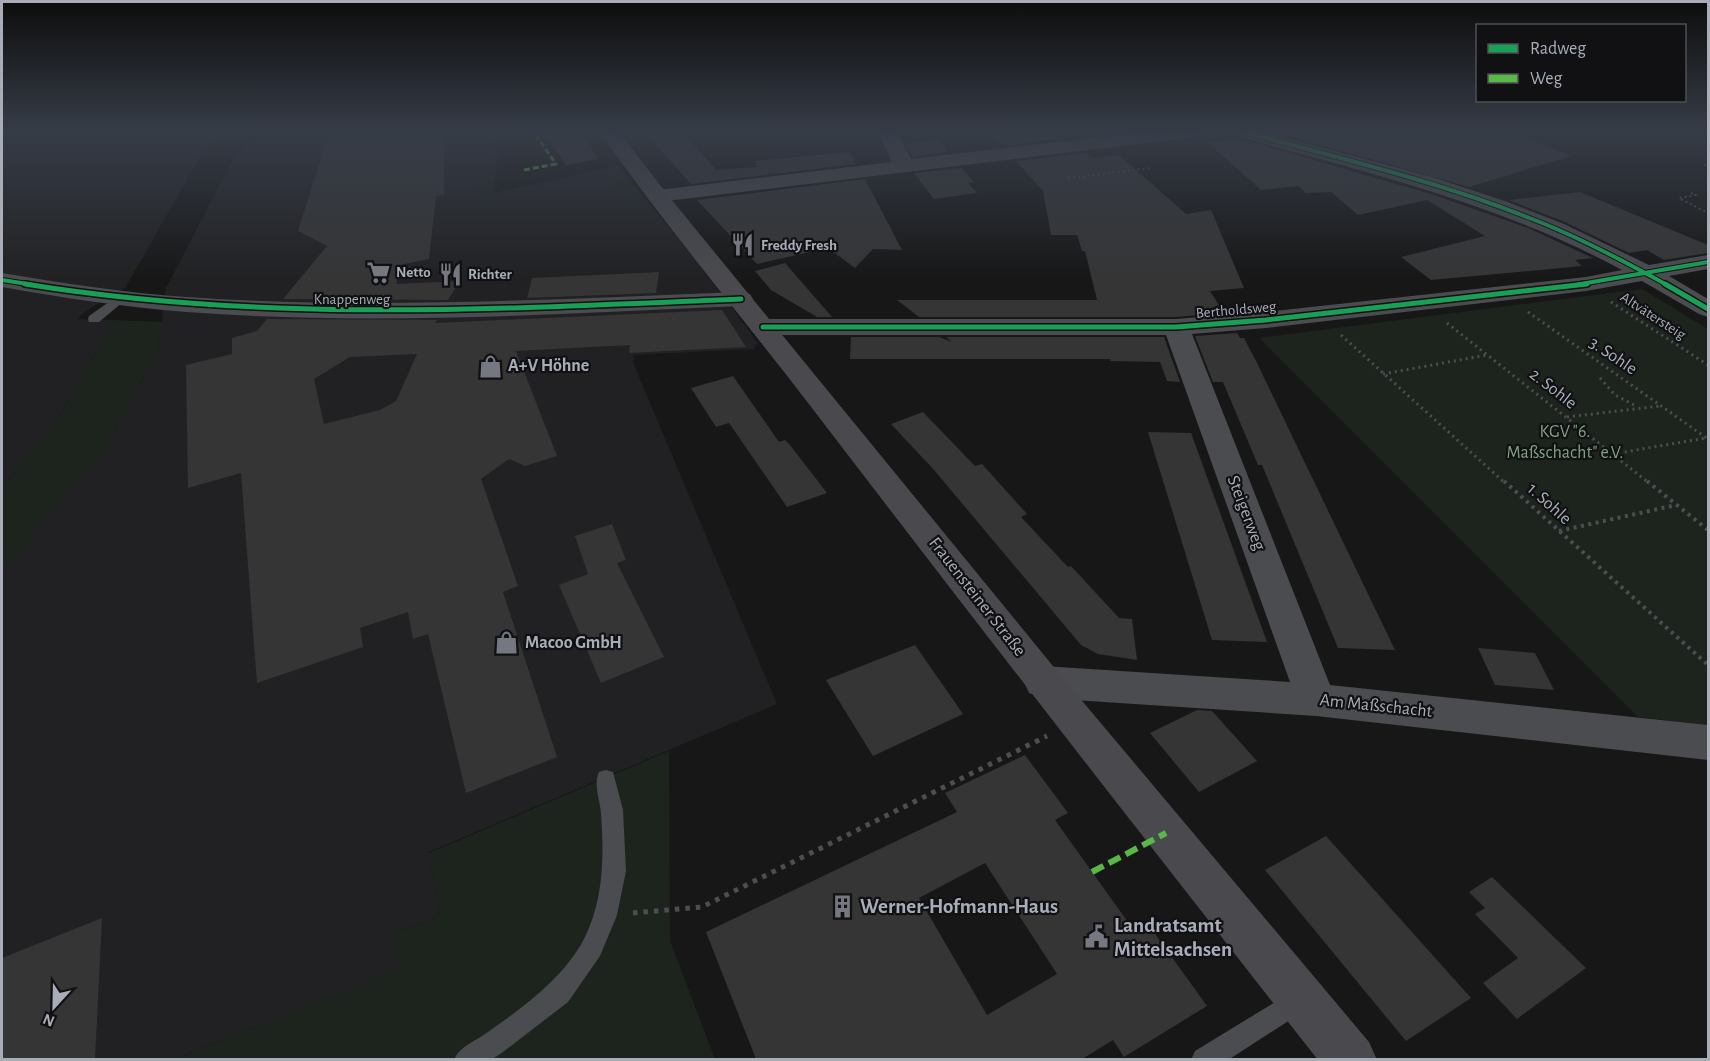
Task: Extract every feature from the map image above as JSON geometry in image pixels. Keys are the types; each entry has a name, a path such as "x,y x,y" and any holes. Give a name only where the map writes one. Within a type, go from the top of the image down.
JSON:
{"main road":[{"name":"Frauensteiner Straße","path":"647,181 1043,682 1351,1059"}],"street":[{"path":"658,196 789,181"},
{"path":"1420,181 1536,220 1642,272 1708,309"},
{"name":"Bertholdsweg","path":"762,327 1176,327 1586,284 1642,272 1708,262"},
{"name":"Knappenweg","path":"2,280 119,299 214,307 366,312 741,299"},
{"name":"Steigerweg","path":"1176,327 1316,700"},
{"name":"Am Maßschacht","path":"1043,682 1316,700 1708,743"}],"lane":[{"path":"94,319 119,299"},
{"path":"467,1059 494,1043 559,993 592,948 605,915 615,871 612,810 606,779"},
{"path":"1204,1059 1301,998"}],"path":[{"path":"1691,193 1696,195 1679,198 1708,213"},
{"path":"1383,374 1488,355"},
{"path":"1600,378 1615,395 1636,407"},
{"path":"1567,417 1661,405"},
{"path":"1613,454 1708,438"},
{"path":"1559,531 1677,505"},
{"path":"605,915 702,907 1076,722"}],"shaded area":[{"path":"2,181 187,181 125,288 87,310 77,319 114,320 50,433 2,488"},
{"path":"222,181 495,181 493,193 551,181 630,181 709,276 758,343 754,349 633,355 634,365 777,704 429,852 440,916 393,934 401,968 183,1056 183,1059 2,1060 2,571 107,445 158,350 166,288"}],"green space":[{"path":"492,181 495,181 493,193 558,181 491,195 496,200 478,201 477,191 492,189"},
{"path":"613,181 629,181 639,193 626,200"},
{"name":"KGV \"6. Maßschacht\" e.V.","path":"1642,289 1708,329 1708,725 1638,717 1259,338"},
{"path":"114,320 162,322 158,350 107,445 2,571 2,488 50,433"},
{"path":"669,751 670,941 715,1059 183,1060 183,1056 400,968 393,934 440,916 429,853"}],"building":[{"path":"314,181 444,181 444,195 436,196 429,259 395,266 397,284 460,281 448,300 283,299 327,246 298,231"},
{"path":"688,181 720,181 691,184"},
{"path":"866,181 902,250 873,249 855,268 828,248 757,264 697,200"},
{"path":"920,181 974,182 968,183 977,193 934,199"},
{"path":"1034,181 1148,181 1186,214 1211,210 1244,288 1210,291 1224,313 1176,317 919,317 897,300 1097,300 1085,251 1082,251 1077,235 1051,235 1043,191"},
{"path":"1250,181 1384,181 1431,194 1528,228 1593,258 1575,260 1582,266 1431,280 1401,257 1485,236 1427,200 1358,215 1331,192 1306,193 1299,186 1261,190"},
{"path":"1446,181 1490,181 1469,187"},
{"path":"1580,192 1708,245 1708,253 1664,260 1647,250 1629,253 1565,222 1509,200"},
{"path":"785,263 832,317 817,317 771,290 755,271"},
{"path":"659,272 656,293 527,298 532,278"},
{"path":"722,310 746,347 629,353 630,345 516,351 557,456 525,466 509,459 481,479 518,586 503,592 557,757 466,793 428,634 413,639 408,612 360,628 363,647 257,683 241,473 188,488 186,365 232,354 232,338 257,331 267,319 437,320 435,323","holes":["417,354 396,401 380,410 324,424 314,379 350,357"]},
{"path":"1237,333 1240,338 1244,338 1257,363 1395,650 1338,648 1262,465 1258,465 1223,382 1213,382 1195,336"},
{"path":"851,337 939,337 952,342 946,337 1164,337 1180,382 1167,381 1160,362 1110,361 1110,359 850,359"},
{"path":"733,376 779,442 785,440 790,445 827,493 787,507 729,423 716,427 691,388"},
{"path":"923,412 975,466 982,464 1027,514 1021,517 1119,618 1132,619 1137,660 1098,654 1081,645 934,470 891,424"},
{"path":"1148,432 1191,433 1267,642 1212,640"},
{"path":"612,524 626,560 617,563 664,657 601,683 559,585 588,574 575,536"},
{"path":"915,645 963,714 873,756 826,680"},
{"path":"1478,648 1535,653 1554,690 1495,685"},
{"path":"1197,710 1212,711 1257,761 1199,792 1150,733"},
{"name":"Werner-Hofmann-Haus","path":"1025,755 1068,813 1055,820 1135,932 1148,924 1207,1006 1124,1057 1113,1040 1082,1059 756,1059 706,932 957,812 945,793","holes":["985,863 1057,974 987,1015 919,898"]},
{"path":"1326,836 1471,998 1406,1041 1265,870"},
{"path":"1492,877 1586,968 1517,1019 1483,983 1518,958 1475,914 1485,908 1469,892"},
{"path":"102,918 95,1059 2,1059 2,958"}],"marked path":[{"path":"1092,872 1166,833"}],"cycle path":[{"path":"1419,181 1533,219 1623,261 1708,309"},
{"name":"Altvätersteig","path":"763,327 1176,327 1266,320 1586,284 1708,262"},
{"path":"2,280 94,295 186,304 278,309 463,310 741,299"}],"place":[{"name":"Freddy Fresh","path":"743,245"},
{"name":"Netto","path":"378,272"},
{"name":"Richter","path":"450,274"},
{"name":"A+V Höhne","path":"490,366"},
{"name":"Macoo GmbH","path":"507,643"},
{"name":"Werner-Hofmann-Haus","path":"842,906"},
{"name":"Landratsamt Mittelsachsen","path":"1096,937"}]}
